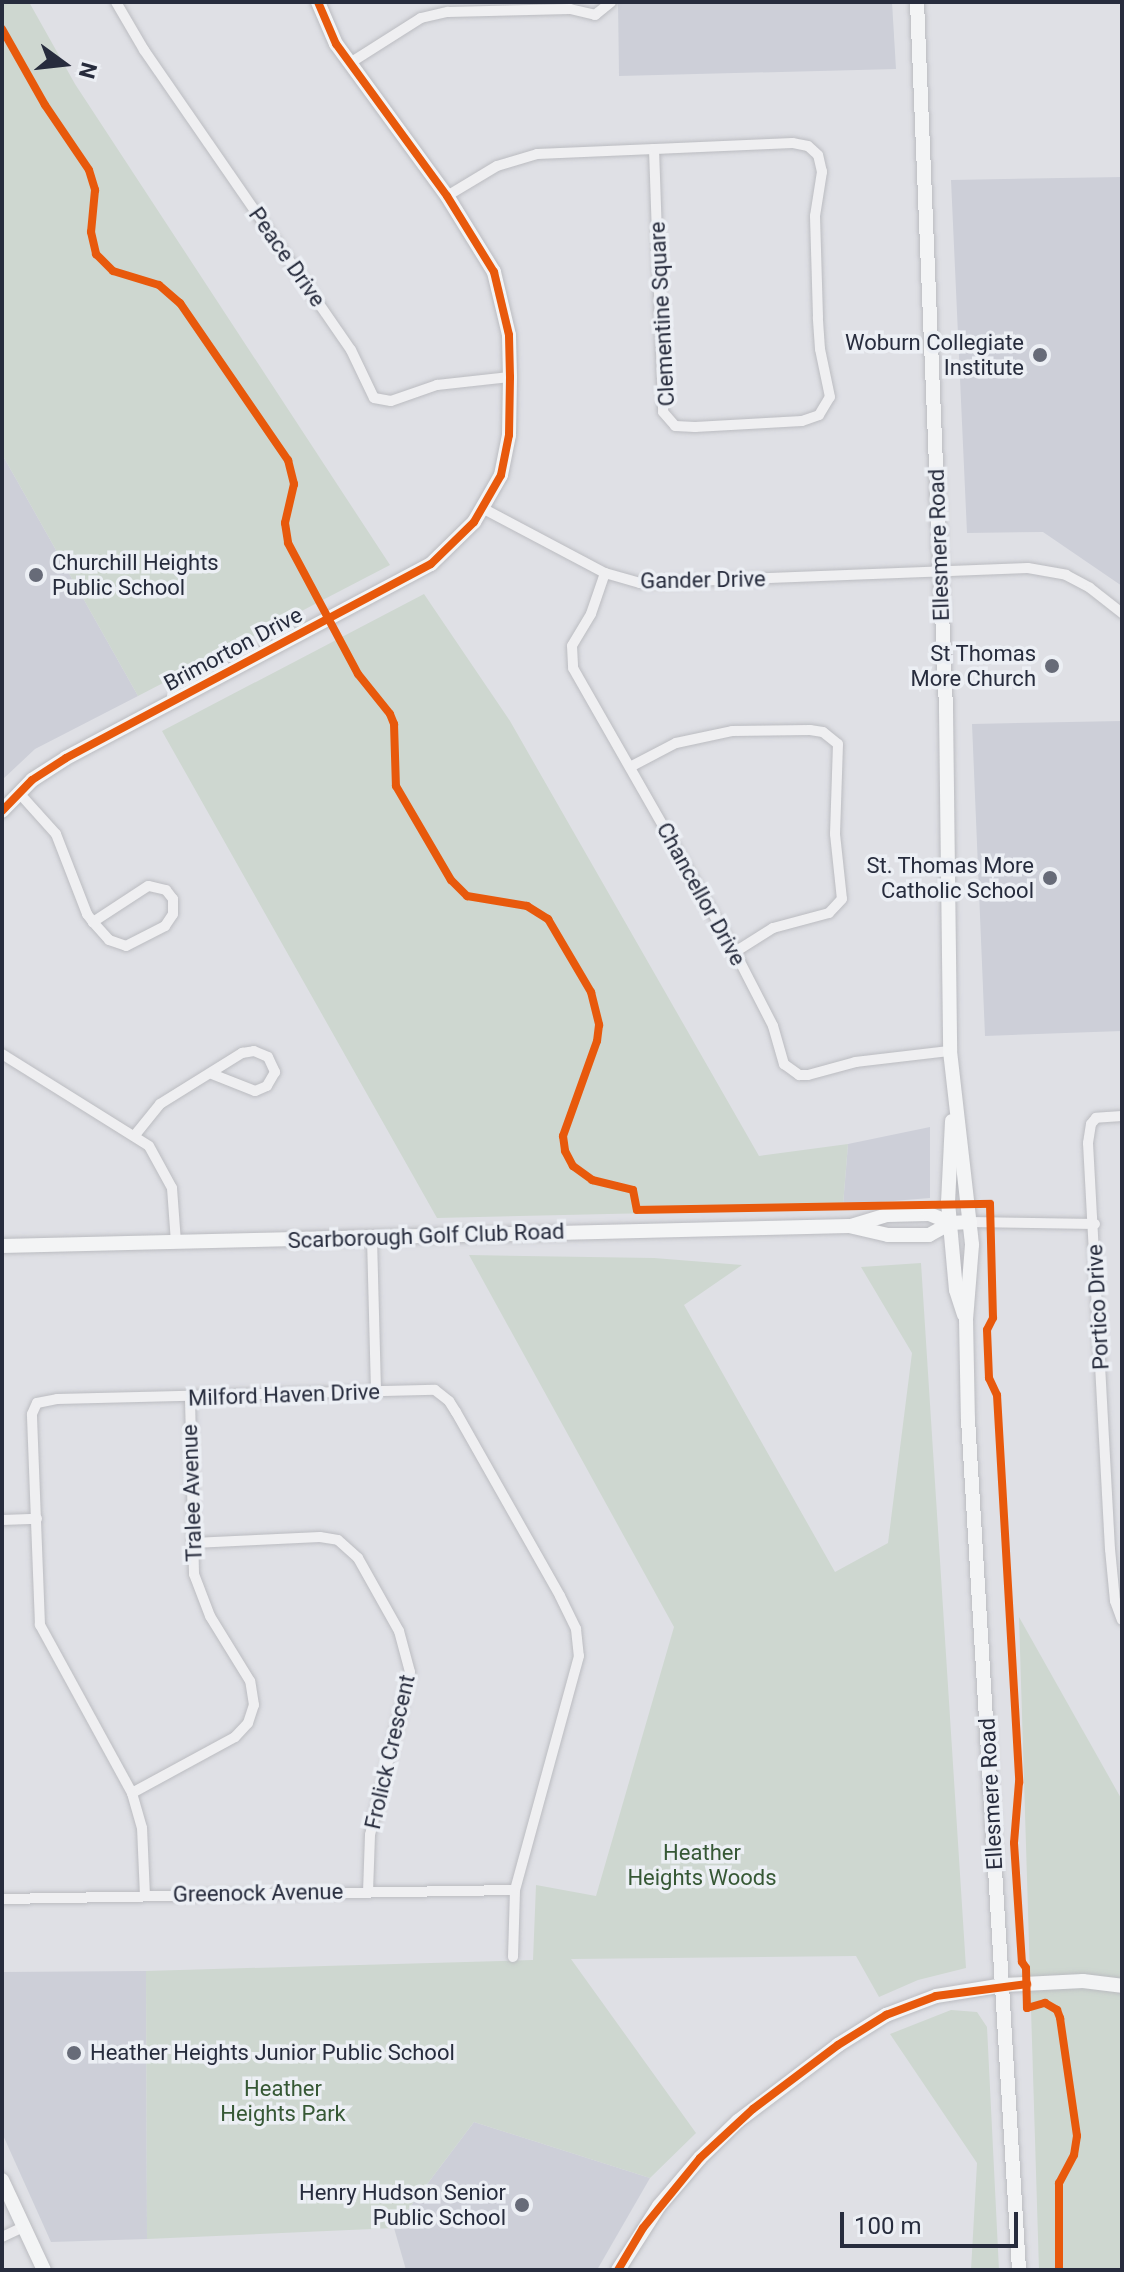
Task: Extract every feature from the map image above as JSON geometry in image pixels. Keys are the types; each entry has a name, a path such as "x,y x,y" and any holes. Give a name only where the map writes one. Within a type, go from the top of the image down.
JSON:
{"street":[{"name":"Peace Drive","path":"116,2 144,50 351,350 374,398 391,401 437,385 510,377"},
{"name":"Brimorton Drive","path":"2,811 32,780 66,758 421,570 455,544 484,509 501,475 509,435 509,335 494,272 447,196 330,33 318,2"},
{"path":"350,63 421,18 448,12 570,9 595,15 611,2"},
{"name":"Ellesmere Road","path":"917,2 946,709 950,1051 970,1222 970,1289 966,1319 968,1419 1019,2270"},
{"name":"Clementine Square","path":"447,196 477,175 524,156 567,150 793,143 808,146 818,155 822,172 815,216 818,317 820,349 830,397 819,415 802,421 695,427 675,426 663,412 654,149"},
{"name":"Gander Drive","path":"484,509 605,573 626,580 659,583 1028,568 1058,573 1090,588 1122,613"},
{"name":"Chancellor Drive","path":"605,573 591,614 572,646 573,668 735,952 773,1026 784,1064 799,1075 871,1059 950,1051"},
{"path":"630,767 676,743 732,731 810,730 823,732 838,744 835,834 842,899 829,913 773,928 735,952"},
{"path":"20,794 56,834 76,890 93,922 115,943 131,944 165,926 173,914 173,899 166,890 148,886 93,922"},
{"path":"135,1135 160,1104 212,1074 233,1057 254,1051 268,1057 275,1072 261,1091 212,1074"},
{"path":"2,1054 135,1135 157,1157 172,1188 176,1242"},
{"name":"Ellesmere Road","path":"954,1089 948,1179 956,1290 966,1319"},
{"name":"Portico Drive","path":"1122,1116 1096,1118 1091,1124 1088,1143 1116,1549 1115,1601 1122,1620"},
{"path":"970,1222 1095,1224"},
{"name":"Scarborough Golf Club Road","path":"2,1246 849,1226 888,1235 929,1235 951,1223 970,1222"},
{"path":"372,1238 376,1393"},
{"name":"Milford Haven Drive","path":"145,1896 142,1828 132,1793 40,1625 32,1414 37,1403 57,1399 435,1390 449,1401 576,1629 579,1656 575,1681 515,1890 513,1957"},
{"name":"Tralee Avenue","path":"132,1793 235,1737 248,1723 254,1705 250,1681 203,1598 194,1574 190,1398"},
{"path":"2,1520 37,1519"},
{"name":"Frolick Crescent","path":"193,1543 320,1537 338,1540 358,1558 399,1631 410,1672 370,1835 368,1891"},
{"name":"Greenock Avenue","path":"2,1899 515,1890"},
{"path":"618,2270 643,2228 700,2158 738,2121 796,2075 886,2015 936,1996 1004,1985 1083,1981 1122,1986"},
{"path":"2,2180 44,2270"},
{"path":"2,2237 23,2227"}],"shaded area":[{"path":"618,2 892,2 896,69 619,76"},
{"name":"Woburn Collegiate Institute","path":"1122,177 1122,586 1043,532 967,533 951,180"},
{"name":"Churchill Heights Public School","path":"2,454 138,696 35,749 2,780"},
{"name":"St. Thomas More Catholic School","path":"1122,721 1122,1031 985,1036 972,724"},
{"path":"930,1127 930,1198 843,1205 848,1144"},
{"name":"Heather Heights Junior Public School","path":"146,1971 147,2239 51,2242 2,2133 2,1972"},
{"name":"Henry Hudson Senior Public School","path":"474,2122 650,2178 597,2270 406,2270 394,2228"}],"green space":[{"path":"2,2 29,2 75,84 390,565 138,696 2,454"},
{"path":"424,594 510,721 759,1156 848,1144 843,1205 783,1210 437,1218 162,731"},
{"path":"469,1255 654,1258 742,1265 684,1305 835,1572 888,1543 912,1353 861,1267 921,1263 966,1968 918,1980 879,1997 856,1956 571,1959 696,2133 650,2178 474,2122 394,2228 147,2239 146,1971 533,1960 536,1885 596,1896 674,1627"},
{"path":"1019,1617 1122,1800 1122,2270 1039,2270"},
{"path":"951,2010 977,2012 987,2027 999,2270 971,2270 977,2163 890,2034"}],"cycle path":[{"path":"2,811 32,780 66,758 431,564 474,522 501,475 509,435 509,335 494,272 447,196 336,44 318,2"},
{"path":"2,29 45,105 89,170 95,190 91,232 96,254 113,271 159,285 180,303 288,460 294,484 285,523 288,543 358,674 390,714 394,724 396,786 451,880 467,896 527,906 548,919 591,992 599,1025 597,1041 563,1136 565,1151 573,1166 592,1180 633,1190 637,1210 990,1204 993,1318 987,1330 989,1378 997,1395 1019,1782 1014,1843 1022,1962 1026,1968 1027,2008 1045,2003 1057,2010 1060,2018 1077,2136 1074,2155 1059,2183 1059,2270"},
{"path":"618,2270 643,2228 700,2158 753,2109 838,2045 886,2015 936,1996 1027,1984"}],"place":[{"name":"Woburn Collegiate Institute","path":"1040,355"},
{"name":"Churchill Heights Public School","path":"36,575"},
{"name":"St Thomas More Church","path":"1052,666"},
{"name":"St. Thomas More Catholic School","path":"1050,878"},
{"name":"Heather Heights Junior Public School","path":"74,2053"},
{"name":"Henry Hudson Senior Public School","path":"522,2205"}],"park label":[{"name":"Heather Heights Woods","path":"702,1864"},
{"name":"Heather Heights Park","path":"283,2100"}]}
